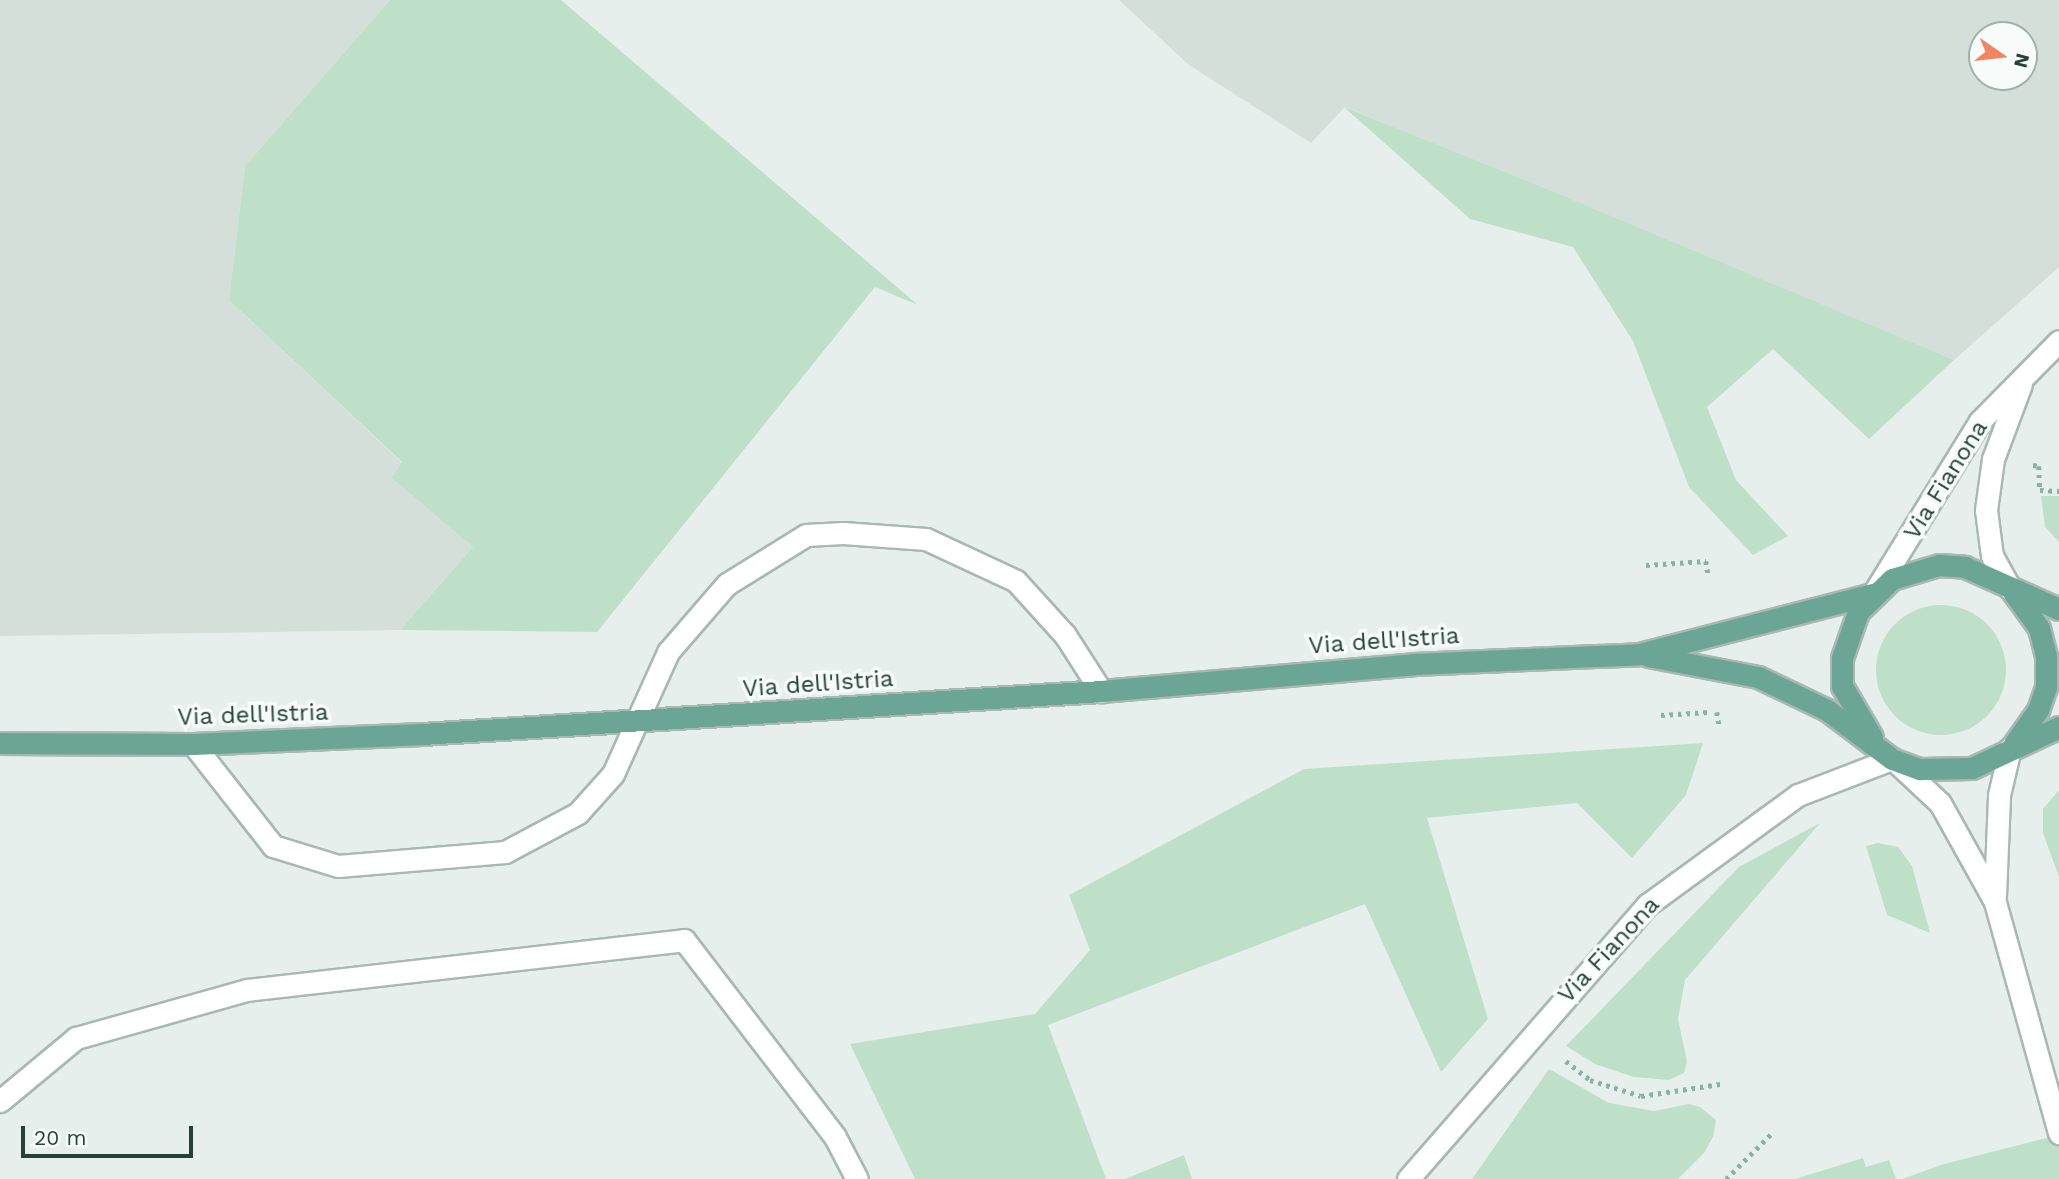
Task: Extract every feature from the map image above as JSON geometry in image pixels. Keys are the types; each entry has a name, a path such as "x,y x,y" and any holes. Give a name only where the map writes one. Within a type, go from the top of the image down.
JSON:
{"main road":[{"name":"Via dell'Istria","path":"1892,759 1852,709 1842,686 1842,658 1848,634 1873,594 1892,579 1939,565 1965,567 2011,590 2059,609"},
{"name":"Via dell'Istria","path":"2010,748 2038,710 2046,687 2046,656 2039,628 2011,590"},
{"name":"Via dell'Istria","path":"0,743 193,744 638,722 1101,691 1414,664 1639,654 1873,594"},
{"name":"Via dell'Istria","path":"1639,654 1758,677 1826,710 1892,759 1938,771 1972,768 2059,727"}],"street":[{"name":"Via Fianona","path":"1873,594 1955,457 2025,372 2059,341"},
{"name":"Via Fianona","path":"2011,590 1992,556 1986,510 1993,459 2025,372"},
{"path":"193,744 273,846 338,866 505,852 578,813 613,774 668,652 727,584 806,535 843,533 926,539 1016,581 1065,635 1101,691"},
{"path":"1995,902 1999,795 2010,748"},
{"name":"Via Fianona","path":"1408,1179 1647,905 1798,795 1892,759"},
{"path":"1892,759 1940,803 1995,902 2059,1133"},
{"path":"0,1101 76,1038 247,990 684,940 835,1137 857,1179"}],"path":[{"path":"2040,490 2059,491"},
{"path":"1646,565 1706,561 1708,573"},
{"path":"1661,715 1717,711 1719,725"},
{"path":"1560,1057 1590,1080 1641,1096 1720,1084"},
{"path":"1726,1179 1771,1134"}],"shaded area":[{"path":"0,0 390,0 245,166 229,300 402,463 393,478 473,547 400,630 0,636"},
{"path":"1119,0 2059,0 2059,267 1954,360 1345,107 1311,143 1189,65"}],"green space":[{"path":"390,0 561,0 918,305 875,287 597,632 400,630 473,547 392,478 402,462 229,300 245,166"},
{"path":"1344,107 1954,360 1869,439 1773,349 1707,407 1736,480 1788,536 1753,555 1689,487 1633,341 1573,247 1470,219"},
{"path":"2041,496 2059,496 2059,542 2045,527"},
{"path":"1941,605 1966,610 1987,624 2001,645 2006,670 2001,695 1987,716 1966,730 1941,735 1916,730 1895,716 1881,695 1876,670 1881,645 1895,624 1916,610"},
{"path":"1703,743 1686,795 1632,858 1577,803 1427,818 1488,1019 1441,1072 1365,904 1048,1025 1106,1179 915,1179 850,1044 1035,1014 1090,950 1069,895 1304,769"},
{"path":"2059,790 2059,877 2043,833 2043,809"},
{"path":"1820,823 1685,980 1678,1019 1687,1061 1684,1073 1669,1080 1634,1077 1595,1064 1566,1046 1739,867"},
{"path":"1878,843 1898,847 1912,866 1930,933 1887,915 1866,846"},
{"path":"1549,1069 1609,1103 1654,1111 1689,1104 1700,1107 1716,1120 1713,1137 1704,1153 1678,1179 1472,1179"},
{"path":"2059,1135 2059,1179 1902,1179 1944,1164"},
{"path":"1184,1155 1192,1179 1125,1179"},
{"path":"1863,1158 1866,1167 1889,1160 1896,1179 1795,1179"}]}
